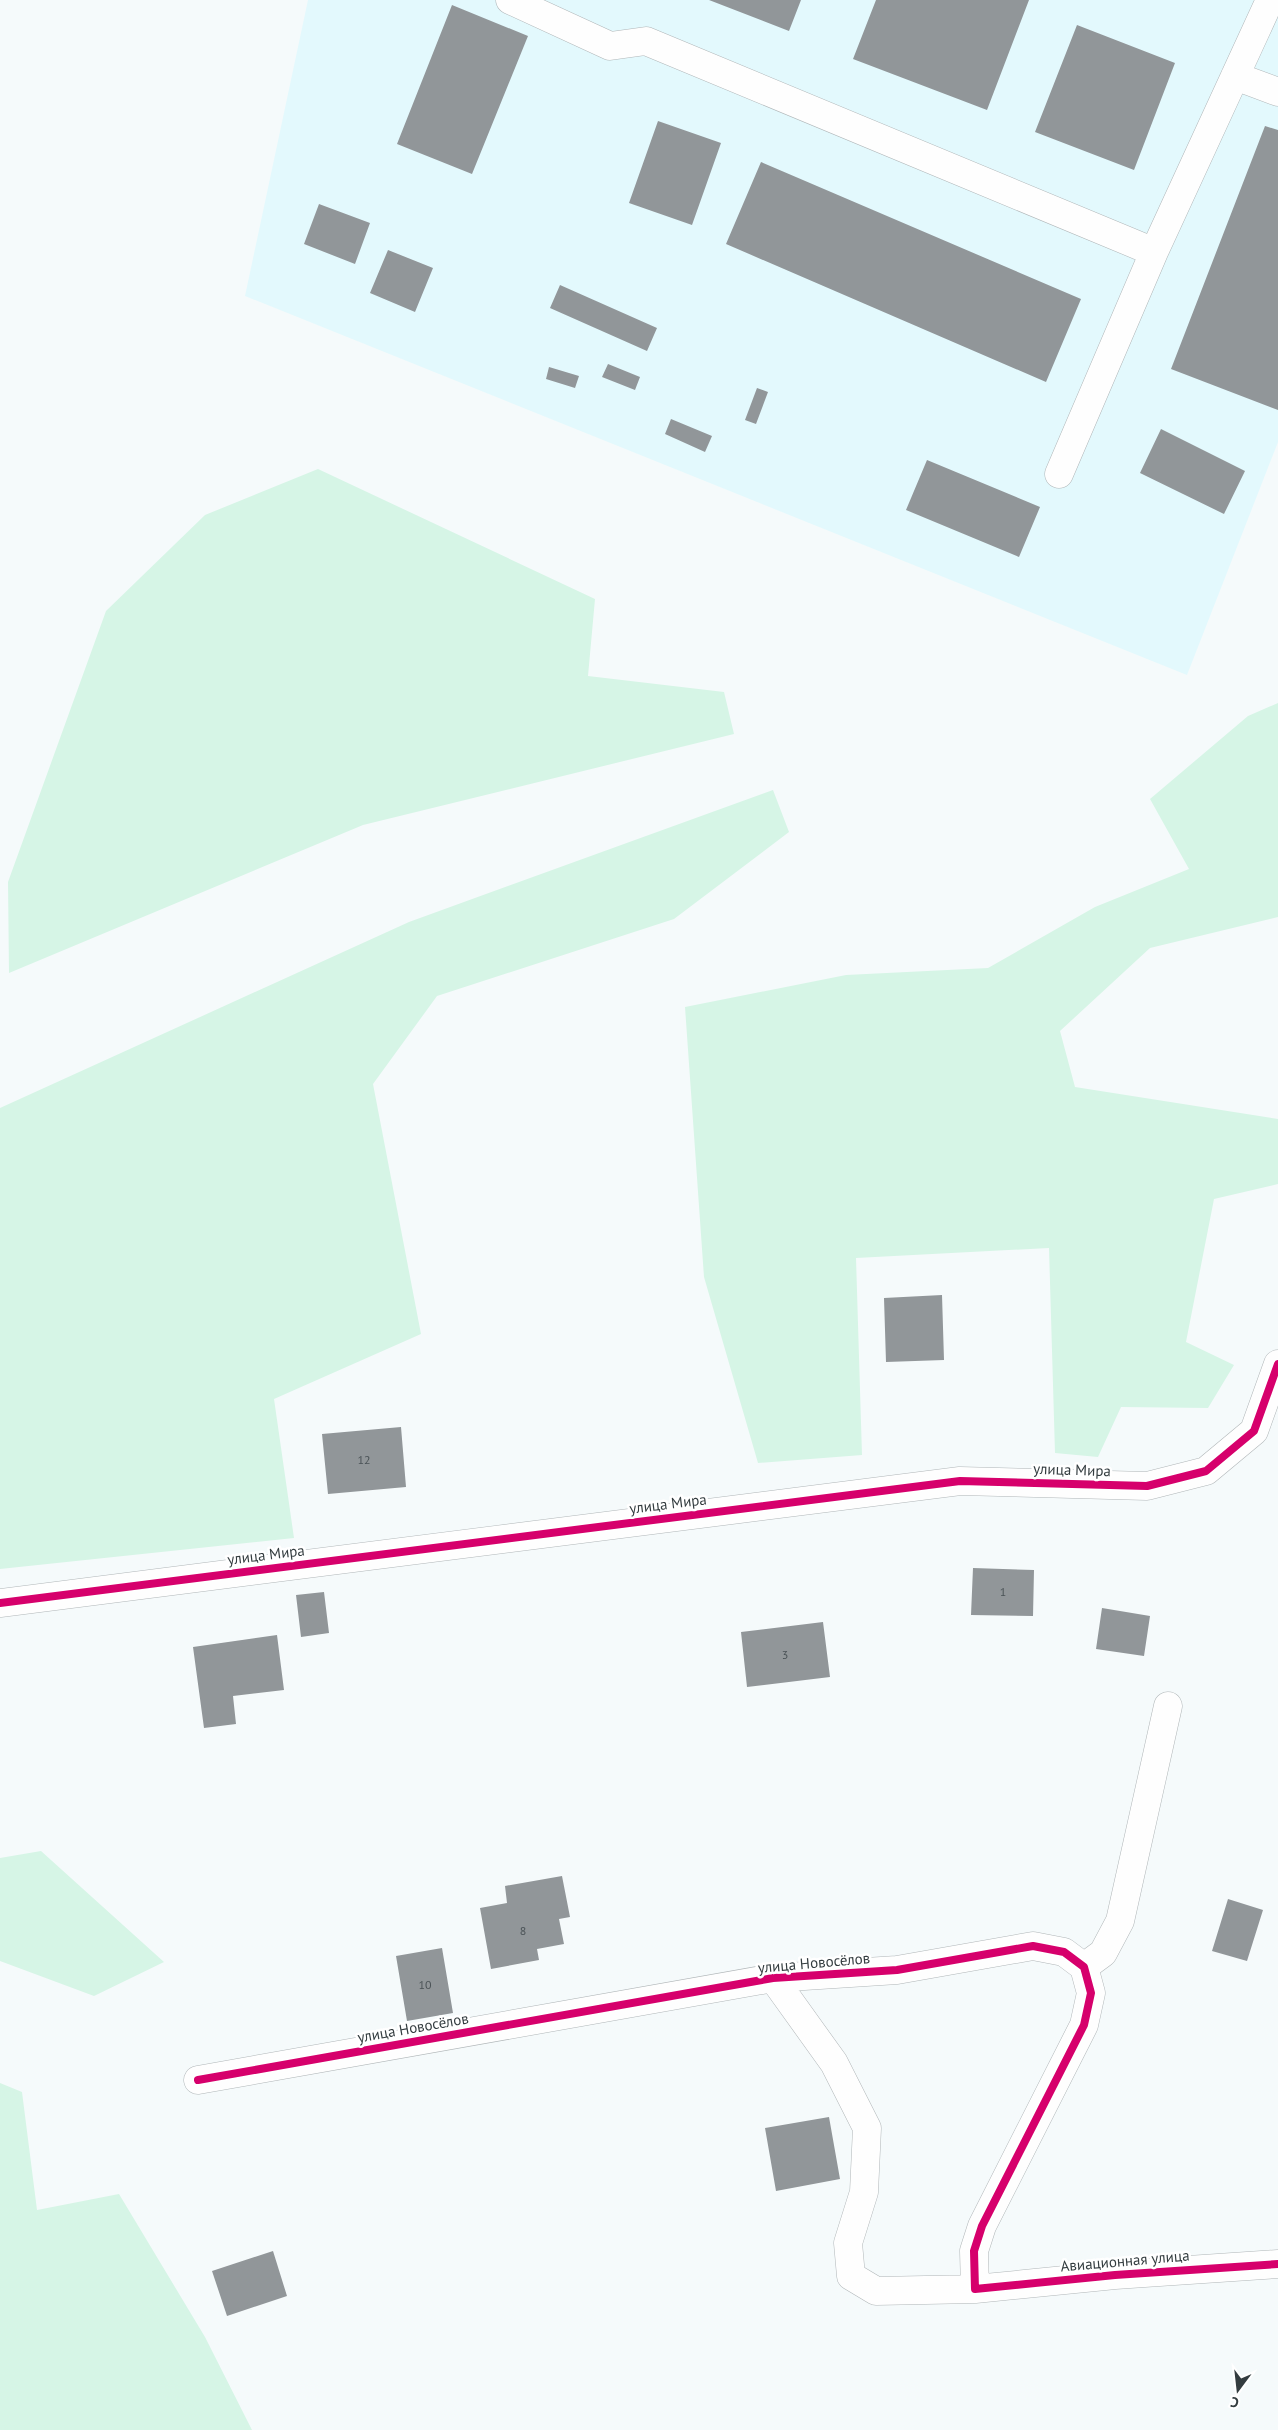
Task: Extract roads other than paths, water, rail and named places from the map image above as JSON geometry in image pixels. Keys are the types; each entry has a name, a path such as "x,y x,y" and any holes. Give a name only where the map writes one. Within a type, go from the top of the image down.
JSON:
{"street":[{"path":"510,0 610,46 646,41 1154,252"},
{"path":"1059,474 1154,252 1270,0"},
{"path":"1235,76 1278,92"},
{"name":"улица Мира","path":"0,1603 960,1480 1147,1486 1206,1471 1254,1431 1278,1364"},
{"path":"975,2289 974,2252 982,2226 1084,2025 1091,1993 1084,1967 1103,1953 1120,1921 1168,1706"},
{"name":"улица Новосёлов","path":"198,2080 773,1978 897,1970 1033,1946 1064,1952 1084,1967"},
{"name":"Авиационная улица","path":"773,1978 834,2063 868,2128 864,2192 848,2243 851,2276 876,2291 975,2289 1114,2275 1278,2264"}]}
